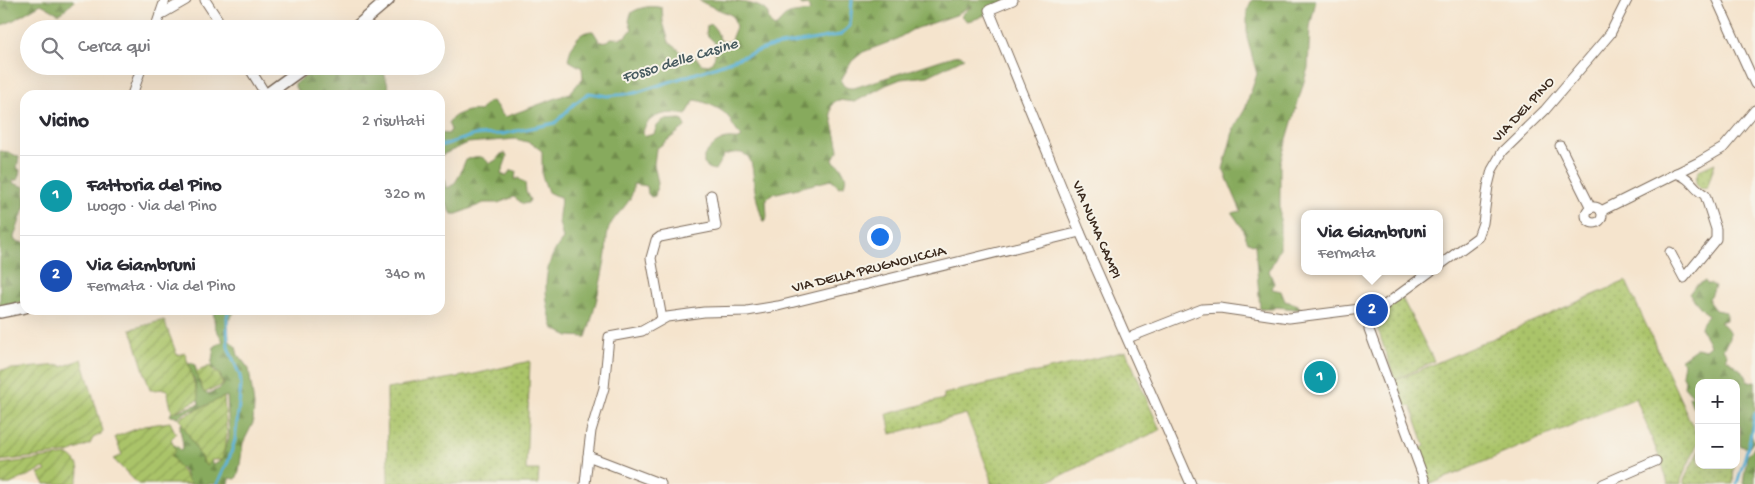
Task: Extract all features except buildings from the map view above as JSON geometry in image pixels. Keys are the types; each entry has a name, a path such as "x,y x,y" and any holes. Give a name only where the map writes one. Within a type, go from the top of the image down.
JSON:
{"street":[{"path":"158,20 165,0"},
{"path":"160,15 186,0"},
{"path":"205,0 218,20"},
{"path":"365,20 388,0"},
{"name":"VIA NUMA CAMPI","path":"1013,0 989,10 1080,232 1128,338 1190,484"},
{"name":"VIA DEL PINO","path":"1443,263 1478,237 1483,223 1492,170 1502,151 1545,110 1610,34 1626,0"},
{"path":"1717,0 1755,84"},
{"path":"134,90 139,75"},
{"path":"254,75 263,90"},
{"path":"273,90 294,75"},
{"path":"1601,211 1723,148 1755,110"},
{"path":"1560,146 1591,208"},
{"path":"1693,182 1693,176 1699,162"},
{"path":"1670,252 1684,278 1716,239 1716,229 1705,195 1698,191 1693,182 1685,176 1676,173"},
{"path":"662,318 651,258 656,240 716,226 711,195"},
{"path":"1591,208 1598,208 1601,211 1602,218 1595,224 1588,222 1586,216 1586,212 1591,208"},
{"name":"VIA DELLA PRUGNOLICCIA","path":"585,484 591,431 604,388 609,338 642,331 662,318 704,312 747,311 778,306 1080,232"},
{"path":"1128,338 1202,309 1220,308 1289,318 1376,307 1385,305 1426,275"},
{"path":"1376,307 1372,314 1369,330 1372,342 1426,484"},
{"path":"0,312 20,308"},
{"path":"588,456 661,484"},
{"path":"1603,484 1656,461"}],"green space":[{"path":"0,0 73,0 74,2 59,14 41,4 0,26"},
{"path":"699,0 734,1 752,4 767,12 774,27 788,15 810,11 808,5 802,6 799,0 1006,0 983,16 967,21 961,16 972,5 956,15 912,30 895,40 863,52 852,61 841,80 844,86 848,88 854,88 953,56 961,55 964,58 928,76 901,79 886,85 855,102 838,100 834,102 831,106 831,114 839,149 833,161 840,166 846,177 844,186 839,187 831,180 773,194 766,199 767,218 764,222 758,204 749,158 740,153 724,155 715,170 710,169 704,164 704,156 716,143 742,137 727,115 714,106 695,100 686,115 673,113 654,117 645,126 643,133 646,136 654,134 657,126 663,120 681,119 685,127 656,149 654,164 658,183 655,196 651,197 648,194 647,186 633,184 631,197 614,219 608,231 602,275 586,337 569,336 554,329 546,294 546,282 551,260 563,239 559,222 560,196 548,192 542,176 542,151 531,143 516,139 468,143 445,154 445,134 448,134 451,130 448,123 458,114 466,111 480,111 488,102 492,101 505,117 570,93 583,78 582,68 568,60 579,36 593,31 600,42 608,41 611,38 623,37 632,29 629,21 631,13 642,8 662,8 663,22 669,42 684,57 696,57 701,64 709,65 714,58 715,43 706,34 707,26 711,24 721,41 730,42 736,27 733,16"},
{"path":"1252,0 1316,0 1310,27 1308,68 1280,163 1280,248 1269,271 1274,283 1272,289 1281,291 1285,301 1296,304 1303,310 1277,307 1260,309 1255,245 1248,242 1241,226 1232,213 1241,211 1223,169 1234,128 1245,109 1257,74 1247,38 1247,10"},
{"path":"308,75 385,75 389,90 297,90 295,83"},
{"path":"0,151 19,157 17,168 20,170 18,180 13,180 13,183 20,185 20,220 14,237 15,241 20,242 20,302 0,307"},
{"path":"505,153 507,157 501,174 506,176 510,171 516,171 515,180 518,178 525,183 526,192 530,200 528,203 523,204 514,197 498,203 484,203 457,214 452,214 445,203 445,179 447,188 457,180 466,160 482,157 489,164"},
{"path":"1715,163 1707,188 1701,189 1696,183 1699,170"},
{"path":"1626,281 1695,431 1695,449 1681,484 1668,484 1636,398 1431,484 1418,450 1425,446 1411,406 1403,407 1392,382"},
{"path":"1705,281 1707,284 1715,286 1709,302 1715,310 1726,312 1726,320 1720,322 1729,331 1728,341 1723,349 1727,354 1726,358 1742,371 1748,382 1755,381 1755,415 1750,430 1754,441 1749,448 1740,446 1740,379 1695,379 1695,408 1693,408 1689,397 1693,396 1684,386 1685,380 1682,374 1684,363 1680,360 1697,348 1705,350 1710,346 1701,328 1708,316 1689,294 1695,286"},
{"path":"1402,298 1434,361 1395,380 1376,324 1376,317 1382,310"},
{"path":"214,315 232,315 228,321 229,340 236,347 238,355 249,369 254,405 253,423 243,443 239,472 236,479 229,478 229,484 183,484 187,477 182,468 178,467 167,454 175,445 181,450 183,448 180,425 184,423 200,448 202,463 207,459 211,459 212,464 219,462 229,437 227,396 199,409 188,411 178,417 170,416 171,413 199,404 194,378 189,374 188,366 191,362 195,365 200,385 208,394 224,385 220,375 211,367 214,347 223,341 215,327"},
{"path":"164,320 177,355 185,353 199,399 172,413 167,389 150,390 131,329"},
{"path":"1126,351 1160,430 1042,484 991,484 989,472 966,414 891,434 887,414 944,399 944,394"},
{"path":"82,359 103,431 101,434 93,438 90,444 68,453 0,461 0,370 61,365 62,367"},
{"path":"530,361 526,470 539,470 538,484 388,484 387,389 475,374"},
{"path":"210,366 214,372 219,374 223,385 204,393 196,372"},
{"path":"224,397 227,436 222,460 211,460 206,466 179,418"},
{"path":"170,422 176,434 171,439 176,451 171,456 191,484 138,484 113,459 122,455 115,437 144,426"},
{"path":"1755,446 1755,484 1743,484 1747,456"},
{"path":"68,455 75,461 78,467 79,475 76,484 45,484 38,473 46,471 44,468 10,484 0,484 0,464"},
{"path":"1695,458 1695,469 1734,469 1733,484 1684,484 1684,480"}],"waterway":[{"name":"Fosso delle Casine","path":"445,144 475,135 502,134 555,123 574,104 589,93 607,96 635,93 769,47 840,35 850,26 852,0"},
{"name":"Fosso delle Casine","path":"217,484 228,462 235,440 241,385 240,376 228,347 228,315"},
{"path":"1737,484 1749,443 1755,413"}],"place":[{"name":"Via Giambruni","path":"1372,310"},
{"name":"Fattoria del Pino","path":"1320,377"}]}
